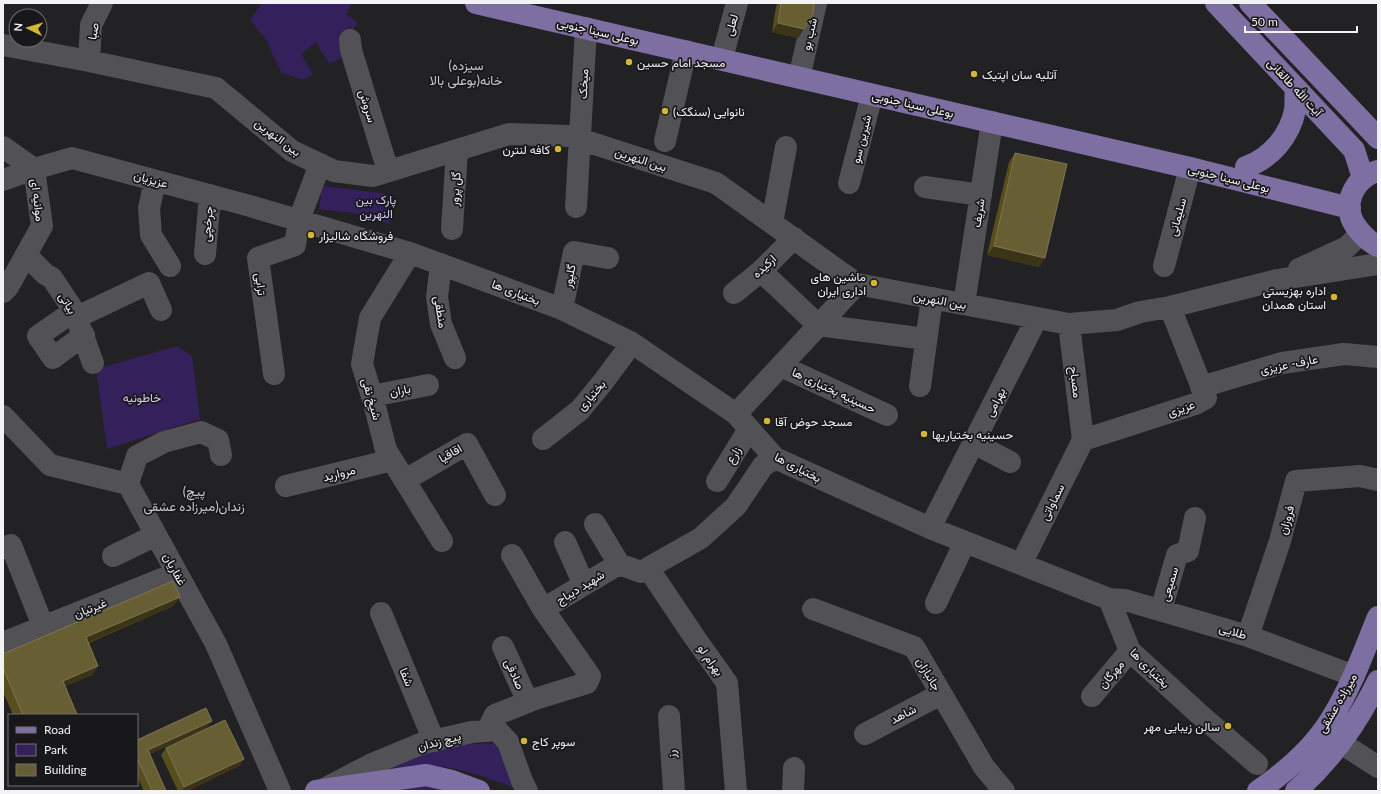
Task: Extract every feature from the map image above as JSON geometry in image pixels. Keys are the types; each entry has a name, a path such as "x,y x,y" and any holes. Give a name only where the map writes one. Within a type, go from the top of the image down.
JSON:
{"main road":[{"name":"بوعلی سینا جنوبی","path":"476,3 1190,168 1361,188"},
{"name":"بوعلی سینا جنوبی","path":"536,3 1246,167 1361,188"},
{"name":"آیت الله طالقانی","path":"1216,3 1354,150 1361,188 1351,218 1361,233"},
{"name":"آیت الله طالقانی","path":"1250,3 1378,138"},
{"path":"1278,69 1295,52"},
{"path":"1246,167 1255,164 1273,150 1287,132 1295,111 1296,88"},
{"path":"1361,233 1378,246"},
{"name":"میرزاده عشقی","path":"1259,791 1282,774 1317,739 1332,717 1354,676 1378,617"},
{"name":"میرزاده عشقی","path":"1296,791 1325,764 1341,743 1356,720 1378,680"},
{"path":"319,791 382,786 426,775 452,781 479,791"}],"street":[{"name":"صبا","path":"89,61 91,25 102,3"},
{"name":"لعلی","path":"725,47 738,3"},
{"name":"شب بو","path":"802,65 816,3"},
{"name":"میخک","path":"576,207 586,28"},
{"name":"سروش","path":"350,40 351,50 388,171"},
{"name":"بین النهرین","path":"3,45 89,61 216,88 292,151 334,171 373,176 509,134 570,136 716,183 857,284 1069,324 1117,320 1140,312 1170,307 1277,280"},
{"path":"665,141 686,51"},
{"name":"شیرین سو","path":"849,183 872,95"},
{"name":"شریف","path":"964,304 992,122"},
{"path":"3,147 34,169"},
{"path":"772,223 786,147"},
{"name":"گل پرور","path":"452,229 457,150"},
{"name":"عزیزیان","path":"3,180 72,158 299,220"},
{"path":"299,220 320,164"},
{"name":"سلیمانی","path":"1164,266 1190,168"},
{"name":"موانیه ای","path":"3,292 8,287 42,226 34,169"},
{"path":"155,181 149,208 151,235 170,266"},
{"path":"925,187 981,195"},
{"name":"چرخچی","path":"205,254 210,195"},
{"name":"بختیاری ها","path":"299,220 410,253 562,309 632,343 743,421 775,458 930,528 1109,599 1130,651 1198,714 1257,764"},
{"name":"ترابی","path":"274,374 258,258 295,245 299,220"},
{"path":"1277,280 1347,247 1361,233"},
{"name":"ارکیده","path":"734,292 761,271 794,238"},
{"name":"گلپور","path":"562,309 574,252 608,258"},
{"name":"شیخ نقی","path":"410,253 370,318 362,364 386,450 442,541"},
{"name":"بیاتی","path":"26,255 45,274 52,278 78,321 93,363"},
{"name":"منطقی","path":"441,264 438,297 441,324 455,358"},
{"path":"1277,280 1378,264"},
{"path":"761,271 818,326 926,339"},
{"path":"78,321 150,283 161,310"},
{"name":"زارع","path":"717,481 743,421 781,366 857,284"},
{"path":"920,386 932,298"},
{"name":"عزیزی","path":"1083,440 1195,404 1206,398 1170,307"},
{"name":"بهرامی","path":"930,528 1037,318"},
{"name":"مصباح","path":"1069,324 1083,440"},
{"name":"بختیاری","path":"543,439 580,410 632,343"},
{"name":"عارف- عزیزی","path":"1201,387 1282,363 1344,354 1378,357"},
{"name":"حسینیه بختیاری ها","path":"781,366 887,415"},
{"name":"باران","path":"372,396 428,385"},
{"path":"3,416 50,465 128,484 137,456 164,442 201,432 218,440 221,455"},
{"name":"سماواتی","path":"1021,564 1083,440"},
{"path":"974,443 1010,462"},
{"name":"اقاقیا","path":"404,480 466,444 495,495"},
{"path":"595,524 619,564 641,572 701,538 736,506 763,466 775,458"},
{"name":"مروارید","path":"286,486 392,460"},
{"name":"فروزان","path":"1248,636 1280,541 1296,481 1360,476 1378,480"},
{"name":"غفاریان","path":"128,484 216,644 280,791"},
{"name":"سمیعی","path":"1161,610 1177,554 1188,550 1195,518"},
{"path":"113,556 156,535"},
{"path":"565,542 584,585"},
{"path":"936,603 965,542"},
{"path":"3,548 11,545 43,626"},
{"path":"512,555 543,609"},
{"name":"شهید دیباج","path":"487,731 495,715 528,702 587,683 590,676 543,609 619,564"},
{"name":"بهرام لو","path":"648,568 727,683 736,791"},
{"name":"غیرتیان","path":"3,643 177,573"},
{"name":"طلایی","path":"1109,599 1125,600 1248,636 1354,676"},
{"name":"جانبازان","path":"813,609 914,647 984,767 1004,791"},
{"name":"شفا","path":"381,613 434,741"},
{"name":"صادقی","path":"503,647 528,702"},
{"name":"مهرگان","path":"1092,696 1130,651"},
{"name":"شاهد","path":"865,734 941,694"},
{"path":"1356,720 1378,705"},
{"name":"رز","path":"669,716 674,791"},
{"name":"پیچ زندان","path":"319,791 370,765 423,743 472,732 497,730 508,742 527,791"},
{"path":"1341,743 1378,767"},
{"path":"793,791 794,768"}],"green space":[{"path":"262,3 352,3 346,14 358,23 348,36 346,56 329,64 316,42 301,54 313,74 304,80 282,73 272,54 268,42 250,20"},
{"name":"پارک بین النهرین","path":"322,186 389,194 390,224 353,213 319,209"},
{"name":"خاطونیه","path":"177,346 192,356 200,419 107,449 96,369"},
{"path":"496,743 516,788 453,768 417,766 391,768 416,755 454,745"},
{"path":"413,783 452,791 388,791"}],"building":[{"path":"781,3 814,4 813,14 804,29 778,23"},
{"path":"1015,153 1067,164 1045,258 994,246"},
{"path":"173,581 180,597 86,637 98,666 63,681 77,714 23,714 3,668 3,654"},
{"path":"206,708 212,721 148,750 166,791 152,791 138,760 138,740"},
{"path":"225,720 244,759 184,787 166,748"}],"place":[{"name":"مسجد امام حسین","path":"629,62"},
{"name":"آتلیه سان اپتیک","path":"974,74"},
{"name":"نانوایی (سنگک)","path":"665,111"},
{"name":"کافه لنترن","path":"558,149"},
{"name":"فروشگاه شالیزار","path":"311,235"},
{"name":"ماشین های اداری ایران","path":"874,283"},
{"name":"اداره بهزیستی استان همدان","path":"1334,297"},
{"name":"مسجد حوض آقا","path":"767,421"},
{"name":"حسینیه بختیاریها","path":"924,434"},
{"name":"سالن زیبایی مهر","path":"1228,726"},
{"name":"سوپر کاج","path":"524,741"}],"district":[{"name":"(سیزده خانه(بوعلی بالا","path":"466,72"},
{"name":"(پیچ زندان(میرزاده عشقی","path":"194,498"}]}
